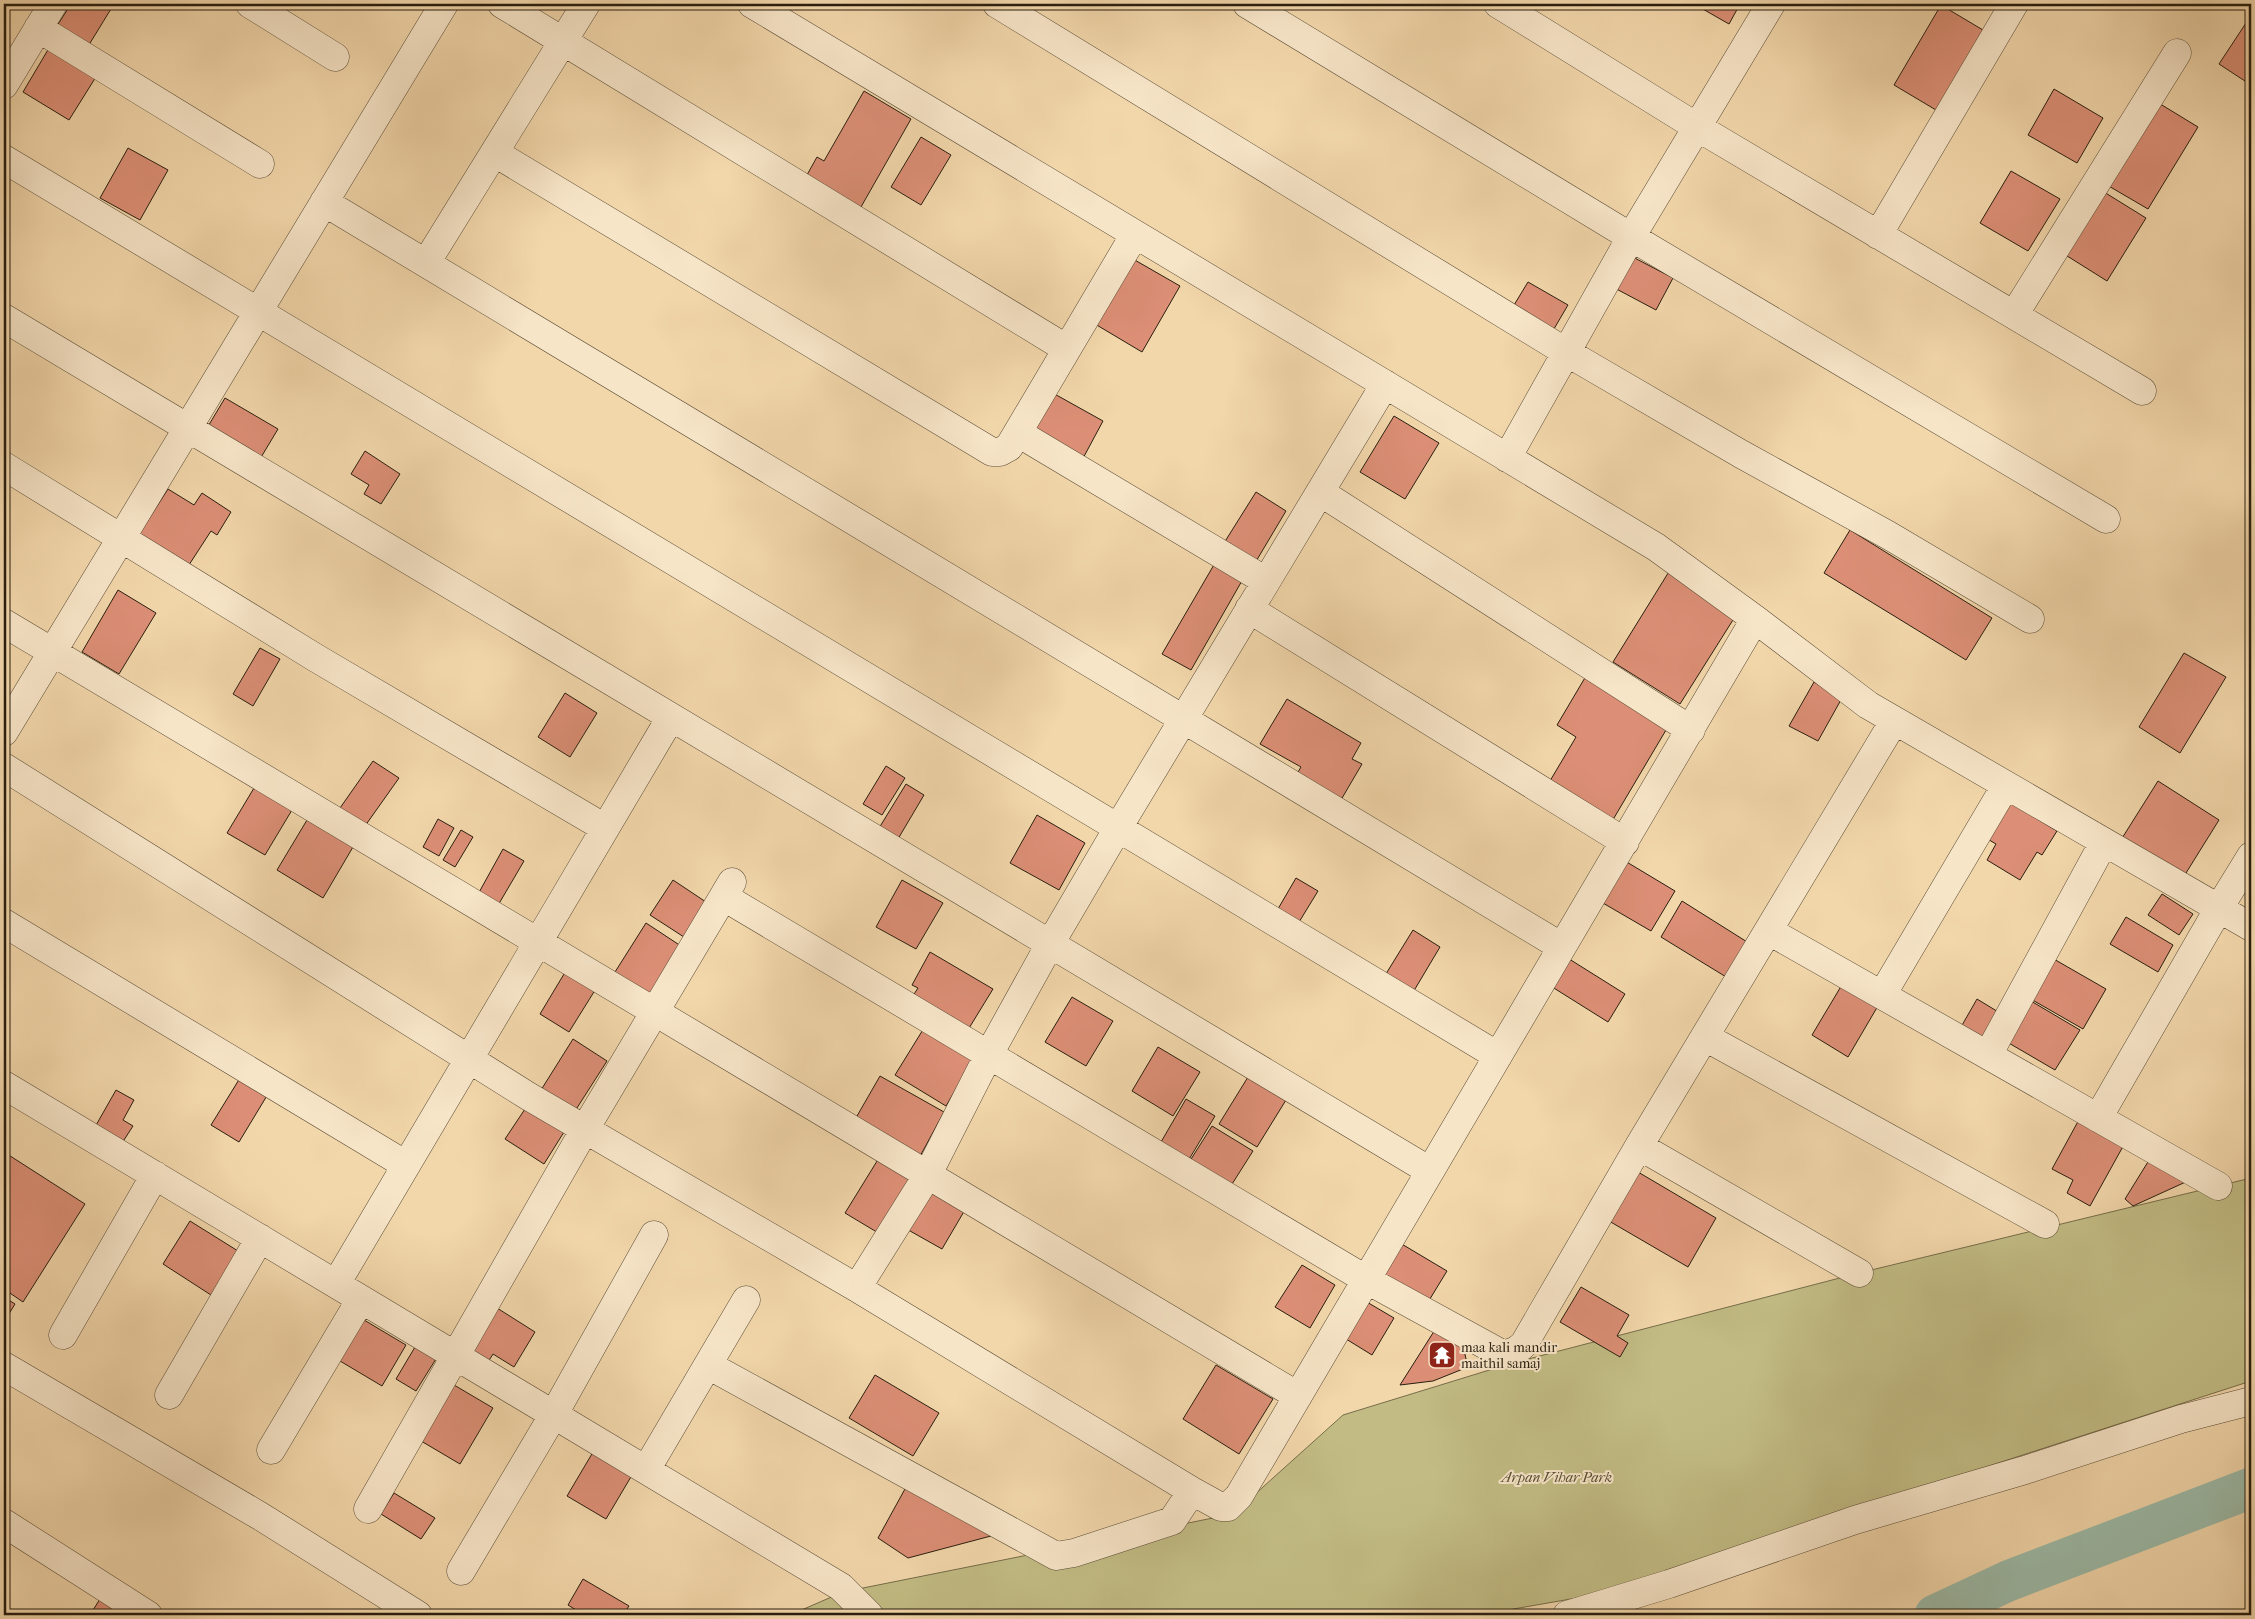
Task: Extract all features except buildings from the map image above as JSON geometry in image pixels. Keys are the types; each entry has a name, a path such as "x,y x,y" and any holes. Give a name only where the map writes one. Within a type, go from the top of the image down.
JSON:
{"street":[{"path":"4,85 53,4"},
{"path":"250,4 335,57"},
{"path":"4,732 444,4"},
{"path":"502,4 1067,349"},
{"path":"426,263 586,4"},
{"path":"752,4 1656,547 1868,705 2251,927"},
{"path":"997,4 1566,352 2030,619"},
{"path":"1247,4 1631,237 2106,520"},
{"path":"1498,4 1534,13 1697,127 2142,391"},
{"path":"1507,458 1631,237 1771,4"},
{"path":"1878,235 2014,4"},
{"path":"38,28 260,164"},
{"path":"2014,315 2177,53"},
{"path":"494,153 992,452 1000,452 1009,447 1135,234"},
{"path":"4,159 1498,1056"},
{"path":"324,202 1562,947"},
{"path":"4,318 1430,1171"},
{"path":"857,1288 927,1176 988,1056 1050,944 1385,384"},
{"path":"1018,432 1266,581"},
{"path":"4,466 324,663 605,828"},
{"path":"1320,492 1691,730"},
{"path":"1249,609 1625,842"},
{"path":"4,767 468,1059 857,1288 1192,1491 1221,1507 1228,1508 1233,1504 1367,1280 1755,619"},
{"path":"4,623 1298,1396"},
{"path":"336,1284 671,717"},
{"path":"368,1509 585,1129 728,890 988,1056 1367,1280 1502,1354 1516,1352 1524,1344 1639,1146 1894,721"},
{"path":"1882,995 2006,785"},
{"path":"1988,1055 2104,842"},
{"path":"2098,1118 2251,856"},
{"path":"4,924 406,1165"},
{"path":"1769,930 2218,1186"},
{"path":"1705,1037 2045,1224"},
{"path":"4,1084 841,1587 869,1615"},
{"path":"1639,1146 1859,1273"},
{"path":"63,1335 155,1175"},
{"path":"460,1571 554,1414 654,1235"},
{"path":"169,1395 260,1238"},
{"path":"271,1450 361,1299"},
{"path":"646,1470 746,1300"},
{"path":"708,1365 1056,1556 1074,1553 1172,1520 1192,1491"},
{"path":"4,1366 260,1516 418,1615"},
{"path":"1567,1615 1669,1584 1855,1520 2024,1470 2181,1419 2251,1401"},
{"path":"4,1523 148,1615"}],"green space":[{"name":"Arpan Vihar Park","path":"2251,1178 2251,1381 1588,1596 1479,1615 790,1615 843,1592 1233,1514 1343,1415 1509,1364 1859,1273"}],"waterway":[{"path":"1935,1615 2008,1581 2251,1488"}],"place":[{"name":"maa kali mandir maithil samaj","path":"1442,1355"}]}
